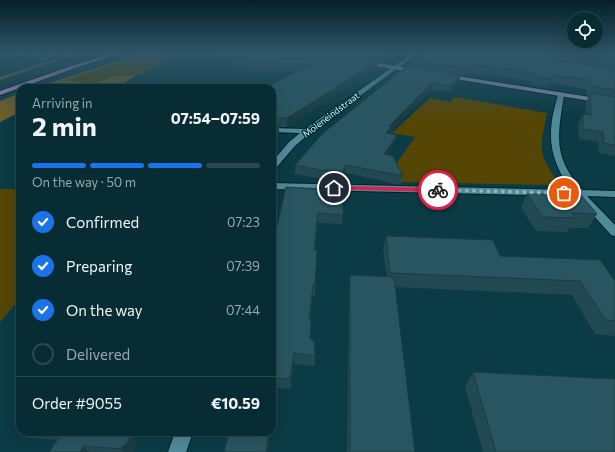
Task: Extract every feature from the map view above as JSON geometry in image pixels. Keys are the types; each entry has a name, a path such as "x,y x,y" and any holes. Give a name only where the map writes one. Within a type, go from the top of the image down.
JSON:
{"main road":[{"path":"0,86 37,74"},
{"path":"25,84 53,74"},
{"path":"440,75 615,102"},
{"path":"0,93 16,87"}],"street":[{"name":"Moleneindstraat","path":"276,162 292,144 307,131 386,74"},
{"path":"561,94 554,139 557,156 567,178 615,232"},
{"path":"276,130 307,131"},
{"path":"276,186 615,194"},
{"path":"177,452 183,436"}],"shaded area":[{"path":"9,74 17,74 0,80 0,77"},
{"path":"77,74 83,74 65,80 92,84 46,84"},
{"path":"82,74 143,74 115,76 92,84 64,80"},
{"path":"137,75 122,84 92,84 115,76"},
{"path":"16,95 16,114 0,122 0,101"},
{"path":"455,97 547,113 542,142 543,155 550,171 557,181 552,185 401,182 394,167 415,137 392,133 430,98 450,102"},
{"path":"16,188 16,303 0,322 0,189"}],"building":[{"path":"292,74 357,74 287,118 276,118 276,84 274,84"},
{"path":"397,74 460,75 451,86 432,83 389,126 392,126 386,133 397,135 384,154 393,156 403,176 346,165 343,171 324,171 295,165 322,134"},
{"path":"535,74 615,74 615,90 590,86 590,80 553,75 552,79 534,76"},
{"path":"590,93 615,97 615,145 604,143 603,132 583,129 583,114 591,115"},
{"path":"286,187 322,189 321,196 343,197 343,215 318,213 314,250 317,250 315,285 313,285 309,320 311,320 310,338 314,342 315,356 294,353 290,379 277,378 276,385 276,231"},
{"path":"527,194 580,194 597,214 572,213 575,218 543,217"},
{"path":"386,236 493,240 500,256 600,260 615,281 615,321 606,320 580,281 390,273"},
{"path":"350,275 394,277 415,452 350,452"},
{"path":"473,372 615,379 615,452 496,452"},
{"path":"60,436 130,437 127,444 122,446 122,449 84,446 80,452 49,452"},
{"path":"228,436 268,436 266,452 224,452"}],"way so far":[{"path":"438,190 564,193"}],"route":[{"path":"334,188 438,190"}]}
